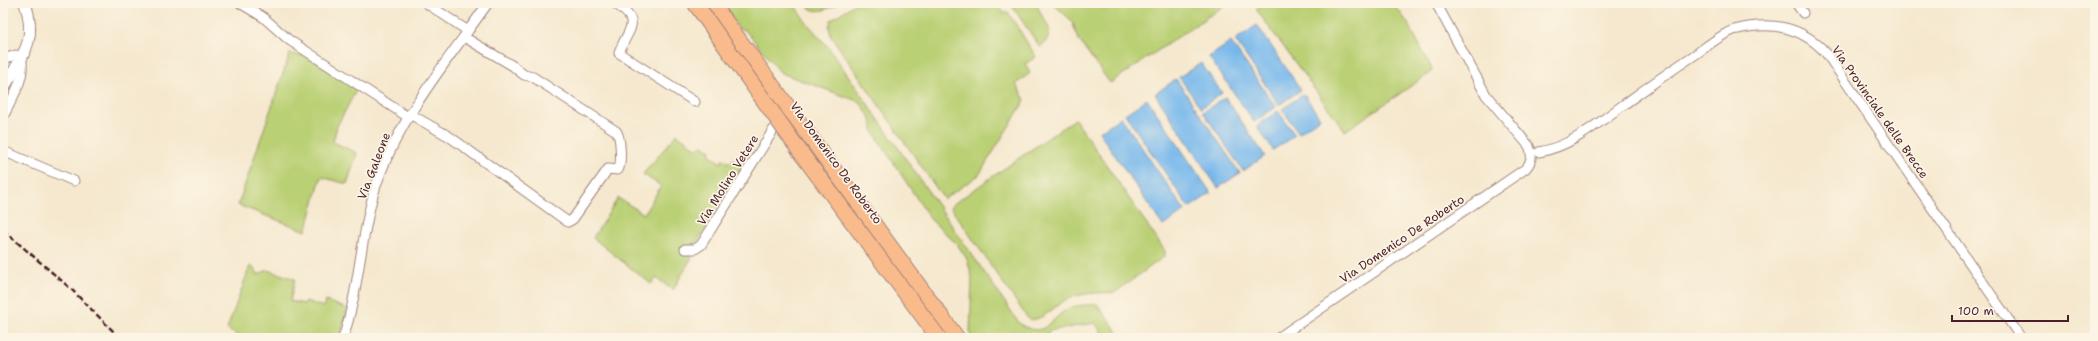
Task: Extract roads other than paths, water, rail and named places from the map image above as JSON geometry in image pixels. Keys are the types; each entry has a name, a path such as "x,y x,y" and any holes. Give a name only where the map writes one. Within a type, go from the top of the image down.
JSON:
{"highway":[{"path":"695,3 804,157 939,338"},
{"path":"712,3 957,338"}],"street":[{"path":"3,89 30,41 30,17 25,3"},
{"path":"240,3 263,17 289,40 409,115 450,138 566,222 573,219 608,169 618,170 620,164 620,137 616,131 533,77 524,75 466,34 426,3"},
{"name":"Via Galeone","path":"343,338 374,193 393,143 409,115 488,3"},
{"path":"614,3 628,12 632,20 631,27 619,53 695,102"},
{"name":"Via Domenico De Roberto","path":"703,3 949,338"},
{"path":"1436,3 1481,88 1536,153"},
{"path":"1796,3 1803,13"},
{"name":"Via Provinciale delle Brecce","path":"1536,153 1562,145 1583,133 1733,30 1770,25 1790,29 1808,36 1826,53 2021,338"},
{"path":"3,59 13,55 20,57"},
{"path":"3,117 20,79 23,65 20,57"},
{"name":"Via Molino Vetere","path":"685,249 695,249 701,245 784,113"},
{"path":"3,151 74,181"},
{"name":"Via Domenico De Roberto","path":"1278,338 1526,169 1536,153"}],"water":[{"path":"1257,25 1301,90 1279,105 1235,40"},
{"path":"1231,42 1276,107 1254,122 1209,57"},
{"path":"1201,63 1222,93 1201,108 1179,77"},
{"path":"1176,79 1240,173 1218,188 1155,94"},
{"path":"1304,94 1320,118 1299,133 1282,109"},
{"path":"1225,97 1265,156 1243,171 1203,112"},
{"path":"1147,99 1211,193 1189,208 1125,114"},
{"path":"1278,111 1295,135 1273,150 1257,126"},
{"path":"1121,117 1185,211 1163,226 1099,132"}],"railway":[{"path":"3,230 70,288 120,338"}]}
